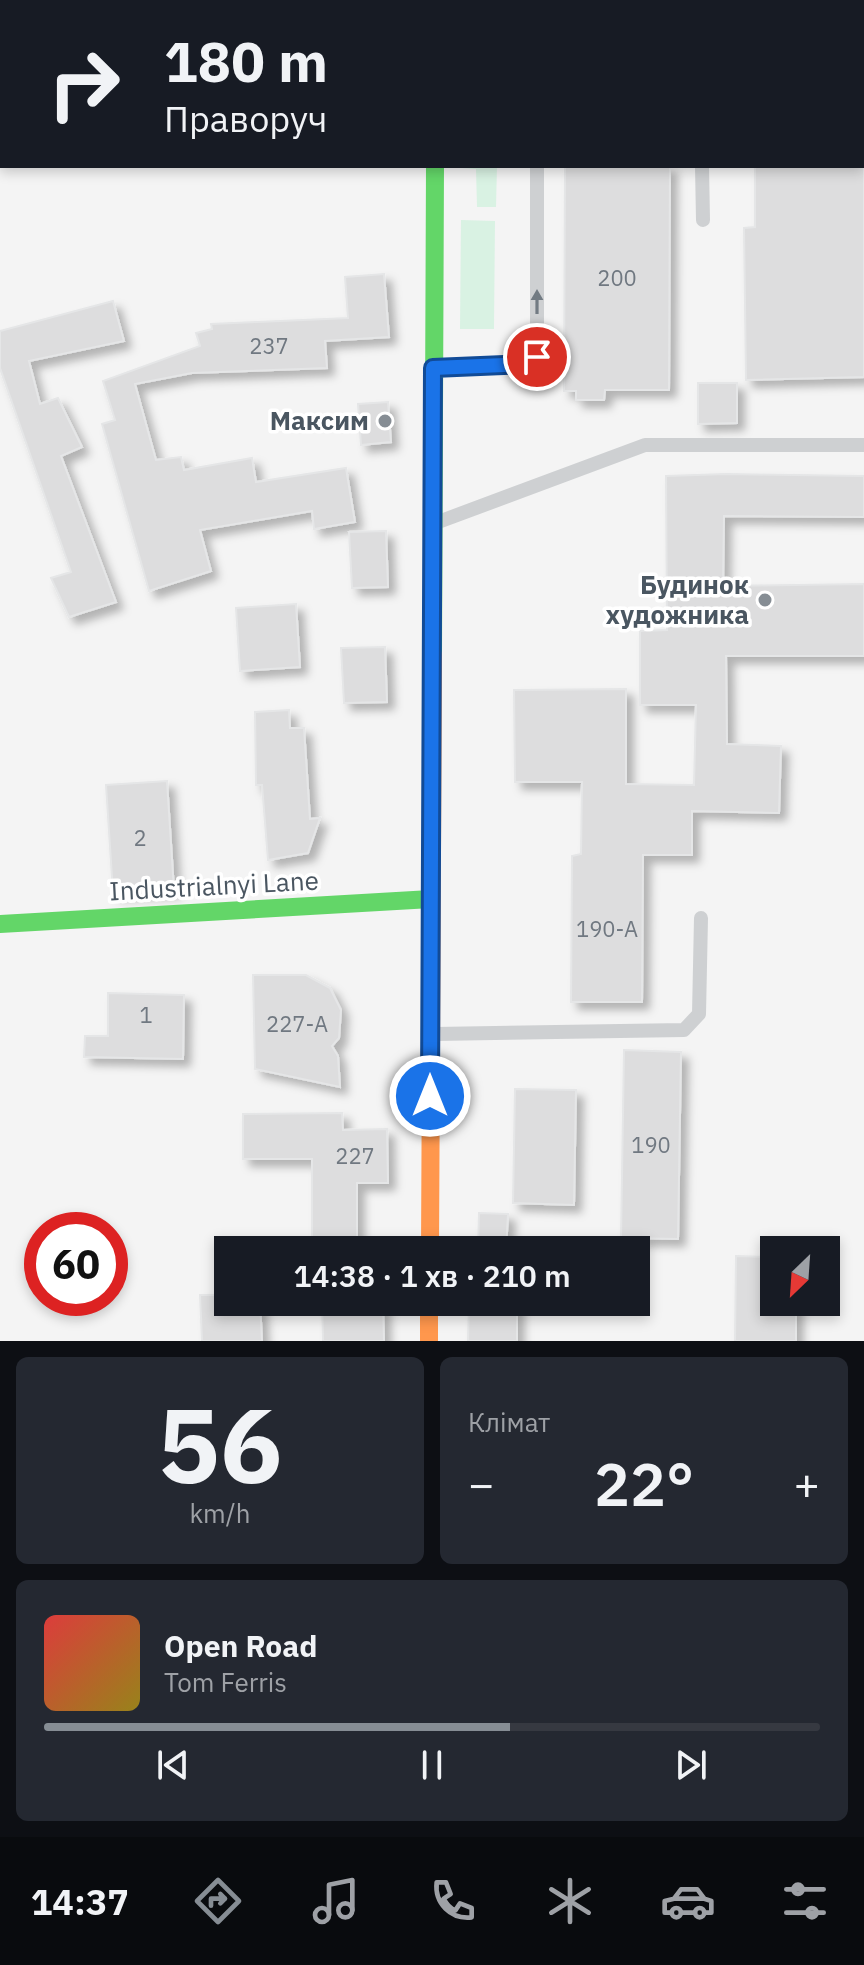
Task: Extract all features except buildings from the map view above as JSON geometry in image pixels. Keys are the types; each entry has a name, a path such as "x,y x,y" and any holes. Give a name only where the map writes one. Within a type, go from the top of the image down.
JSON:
{"main road":[{"path":"430,1236 435,168"},
{"name":"Industrialnyi Lane","path":"0,924 431,899"},
{"path":"429,1316 429,1341"}],"lane":[{"path":"433,368 529,364 537,357 537,168"},
{"path":"702,168 703,220"},
{"path":"433,524 645,445 864,445"},
{"path":"431,1034 684,1030 699,1014 701,918"}],"green space":[{"path":"461,168 497,168 496,207 477,207 476,169"},
{"path":"461,220 495,221 494,329 460,329"}],"traffic: fast":[{"path":"433,655 435,168"},
{"path":"0,924 431,899"}],"traffic: slow":[{"path":"430,1236 433,655"},
{"path":"429,1316 429,1341"}],"place":[{"name":"Максим","path":"385,421"},
{"name":"Будинок художника","path":"765,600"}],"route":[{"path":"430,1096 433,368 529,364 537,357"}]}
